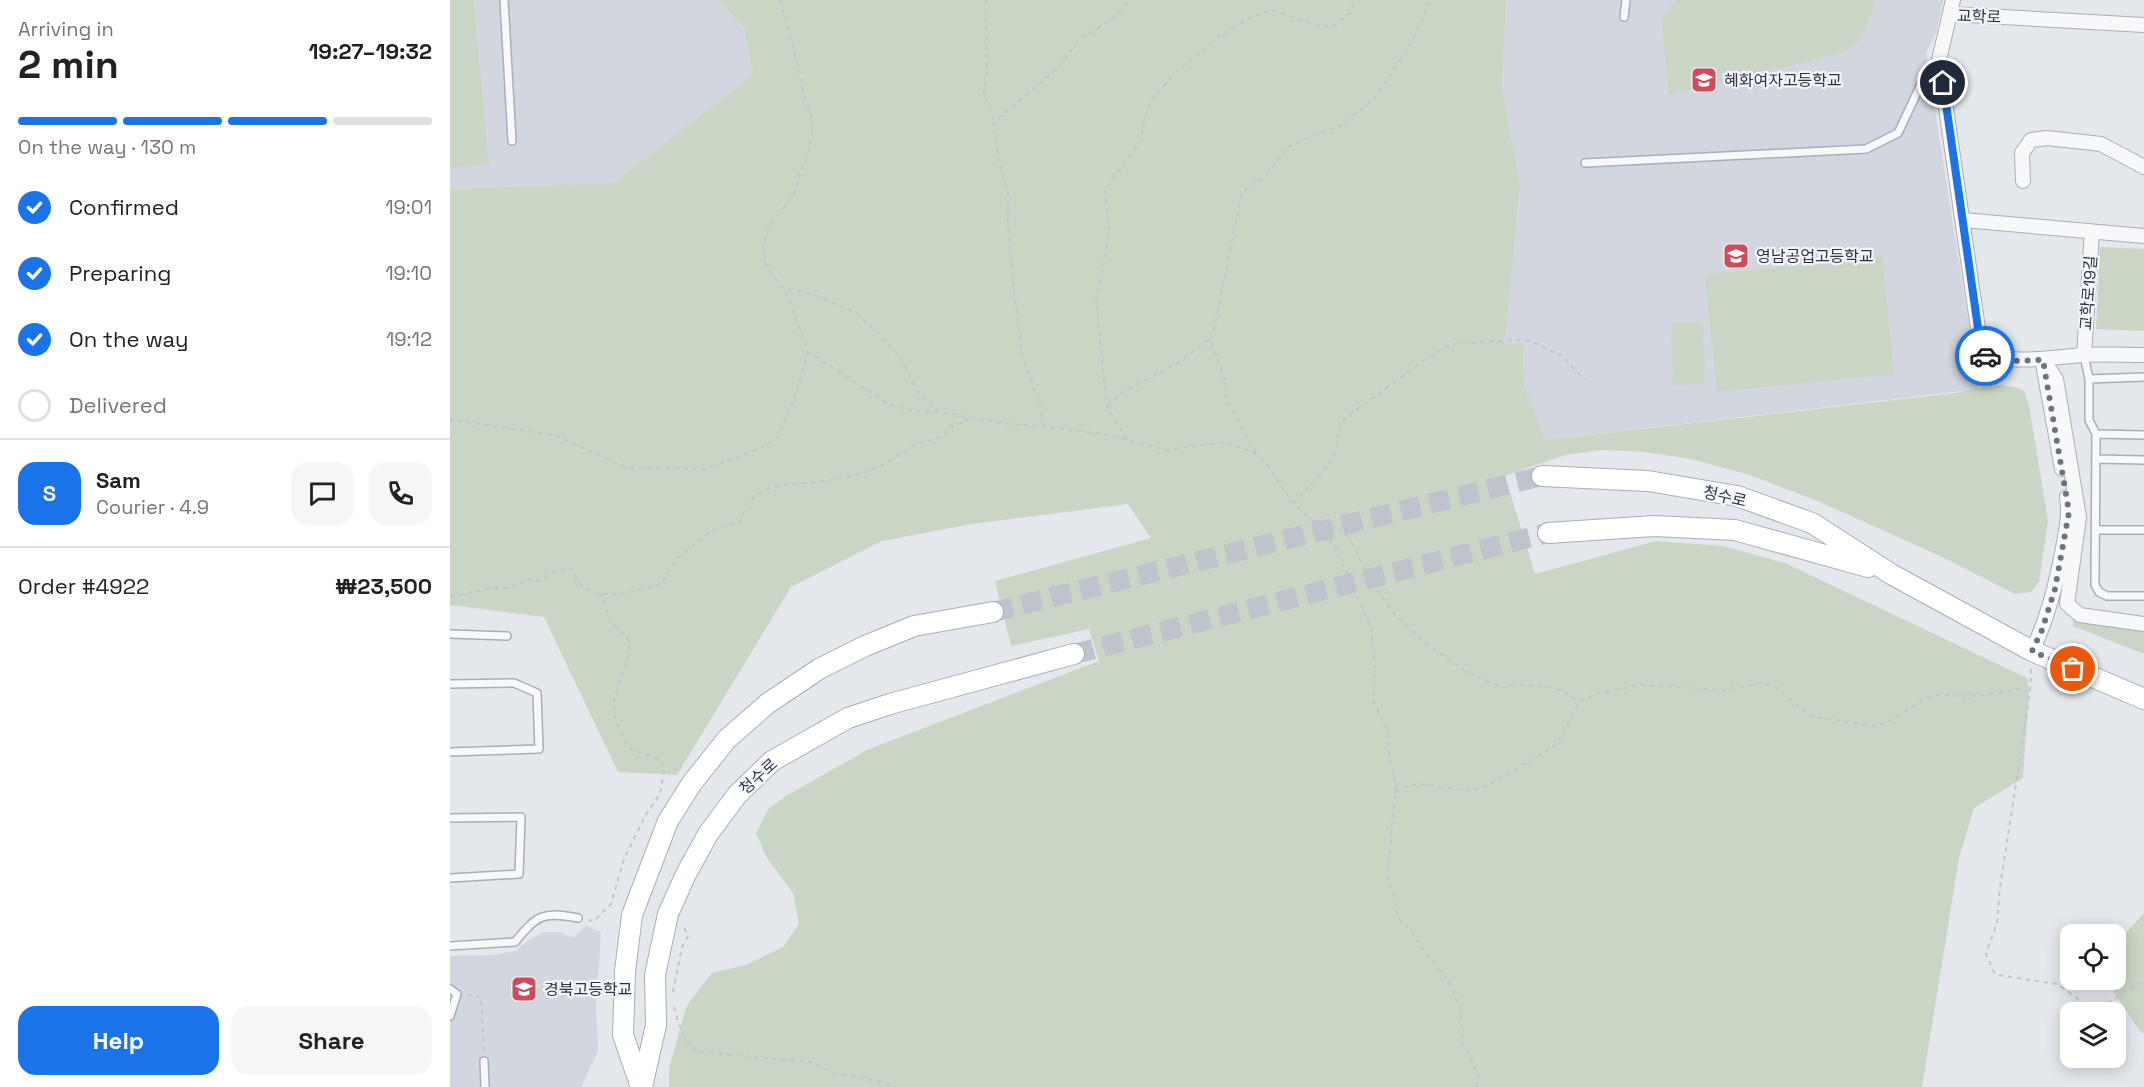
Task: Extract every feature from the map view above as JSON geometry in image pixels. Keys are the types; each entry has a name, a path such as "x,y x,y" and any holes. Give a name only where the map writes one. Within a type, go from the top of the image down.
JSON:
{"main road":[{"name":"청수로","path":"1542,476 1648,481 1737,496 1812,524 1891,574 2032,651 2144,699"},
{"name":"청수로","path":"1548,533 1654,526 1735,530 1891,574"},
{"name":"청수로","path":"641,1087 623,1035 625,971 632,915 668,821 692,783 727,739 767,704 819,669 865,646 914,626 993,612"},
{"name":"청수로","path":"641,1087 656,1025 655,975 668,914 708,834 737,795 772,761 848,718 890,704 1074,654"}],"street":[{"name":"교학로","path":"2043,360 2006,361 1982,356 1940,60 1951,7 2144,25"},
{"path":"2023,181 2022,153 2031,140 2048,138 2102,144 2144,167"},
{"path":"1963,220 2144,236"},
{"name":"교학로19길","path":"2084,355 2092,232"},
{"name":"교학로19길","path":"2043,360 2084,355 2144,355"},
{"path":"2043,360 2056,379 2079,517 2067,604 2080,615 2144,624"},
{"path":"2032,651 2042,630 2055,589 2069,512 2043,360"}],"lane":[{"path":"504,0 512,141"},
{"path":"1624,17 1626,0"},
{"path":"1585,163 1866,149 1898,133 1924,78 1940,60"},
{"path":"2084,355 2089,379 2089,420 2096,434 2096,585 2098,592 2107,596 2144,596"},
{"path":"2089,379 2144,377"},
{"path":"2096,434 2144,435"},
{"path":"2096,459 2144,460"},
{"path":"2096,530 2144,530"},
{"path":"450,634 507,636"},
{"path":"450,684 514,683 537,693 539,749 450,752"},
{"path":"450,818 521,817 519,874 450,878"},
{"path":"450,946 515,942 528,925 543,915 578,918"},
{"path":"450,1016 454,991"},
{"path":"484,1061 485,1087"}],"path":[{"path":"450,422 451,420 472,422 554,435 625,467 706,469 752,452 776,440 794,402 808,352 788,297 766,265 763,249 768,229 795,192 812,132 811,114 780,0"},
{"path":"986,0 987,70 984,94 994,122 998,157 1008,193 1013,280 1023,359 1039,401 1044,426"},
{"path":"994,122 1059,68 1078,41 1110,20 1131,0"},
{"path":"1128,440 1107,407 1096,301 1109,235 1105,191 1141,140 1144,120 1151,100 1178,70 1227,31 1262,11 1272,10 1320,26 1334,26 1350,13 1355,0"},
{"path":"1107,407 1121,393 1176,364 1210,339 1213,334 1242,192 1268,172 1289,146 1341,125 1373,100 1408,49 1431,0"},
{"path":"779,285 817,296 856,313 900,358 919,395 940,412"},
{"path":"1210,339 1226,383 1226,398 1256,454 1266,463 1293,504 1323,530 1335,547 1371,628 1375,668 1373,700 1389,735 1389,758 1395,777 1387,876 1398,918 1411,931 1448,980 1461,1009 1461,1043 1479,1075 1476,1087"},
{"path":"1293,504 1332,459 1336,449 1338,430 1346,417 1446,347 1473,342 1531,341 1562,356 1585,380"},
{"path":"808,352 890,405 911,410 940,412 1008,424 1044,426 1128,440 1166,450 1225,442 1256,454"},
{"path":"450,597 490,588 501,589 520,584 528,579 540,581 546,575 567,568 572,569 579,583 586,589 600,593 628,592 660,585 678,558 716,528 741,521 749,501 770,488 780,484 824,482 870,471 917,444 947,435 954,424 963,423 970,417"},
{"path":"1312,520 1333,526 1345,534 1350,539 1368,576 1394,613 1420,639 1465,671 1502,688 1549,687 1564,692 1579,702"},
{"path":"578,918 594,921 611,904 624,859 645,816 660,794 664,770 660,760 627,746 614,715 614,701 630,644 611,622 600,593"},
{"path":"2032,651 2030,693 2000,887 1997,922 1986,954 1994,972 1998,975 2048,982 2065,988 2087,1004 2100,1007 2130,988 2144,983"},
{"path":"1395,792 1418,784 1470,791 1487,786 1551,748 1561,737 1579,702 1596,694 1639,685 1724,690 1763,683 1776,687 1804,711 1815,717 1875,726 1889,722 1921,700 1934,695 1980,696 2018,688 2030,693"},
{"path":"668,914 682,924 688,936 682,946 673,998"},
{"path":"454,991 481,997 484,1061"},
{"path":"673,1004 687,1041 699,1052 809,1062 836,1073 896,1087"}],"shaded area":[{"path":"450,0 718,0 744,28 753,74 614,183 450,189"},
{"name":"영남공업고등학교","path":"1506,0 1943,0 1936,33 1926,53 1979,389 1546,440 1524,385 1523,346 1505,345 1520,184 1502,88"},
{"name":"경북고등학교","path":"586,925 601,933 596,1006 598,1051 581,1087 450,1087 450,956 494,955 516,951 529,940 544,932 559,932 574,938"}],"green space":[{"path":"450,0 473,0 489,164 450,168"},
{"path":"718,0 1506,0 1502,88 1520,184 1505,345 1523,345 1524,385 1546,440 1956,393 1999,385 2024,391 2029,405 2048,521 2039,582 2031,592 2015,594 1942,557 1820,502 1750,475 1692,459 1644,452 1600,450 1565,455 1505,476 1535,574 1656,541 1723,546 1785,563 2027,678 2029,689 2023,778 1974,808 1959,858 1922,1087 669,1087 669,1068 687,1005 712,973 746,965 783,947 799,924 793,893 767,858 756,833 769,808 867,750 1099,661 1089,629 1011,646 995,581 1151,538 1128,504 972,524 882,541 791,587 677,775 618,772 544,617 450,605 450,189 614,183 753,74 744,28"},
{"path":"1674,0 1875,0 1864,33 1847,50 1669,95 1662,20"},
{"path":"2100,247 2144,249 2144,331 2096,329"},
{"path":"1882,257 1894,374 1717,392 1705,275"},
{"path":"1703,322 1705,384 1673,385 1671,323"},
{"path":"2073,618 2144,628 2144,654 2073,626"},
{"path":"2144,913 2144,1034 2126,1010 2126,1002 2121,1002 2113,990 2126,990 2126,933"}],"tunnel":[{"path":"993,612 1542,476"},
{"path":"1074,654 1548,533"}],"way so far":[{"path":"1985,356 2006,361 2043,360 2069,512 2055,589 2042,630 2032,651 2073,669"}],"place":[{"name":"혜화여자고등학교","path":"1704,80"},
{"name":"영남공업고등학교","path":"1736,256"},
{"name":"경북고등학교","path":"524,989"}],"route":[{"path":"1943,83 1982,356 1985,356"}]}
